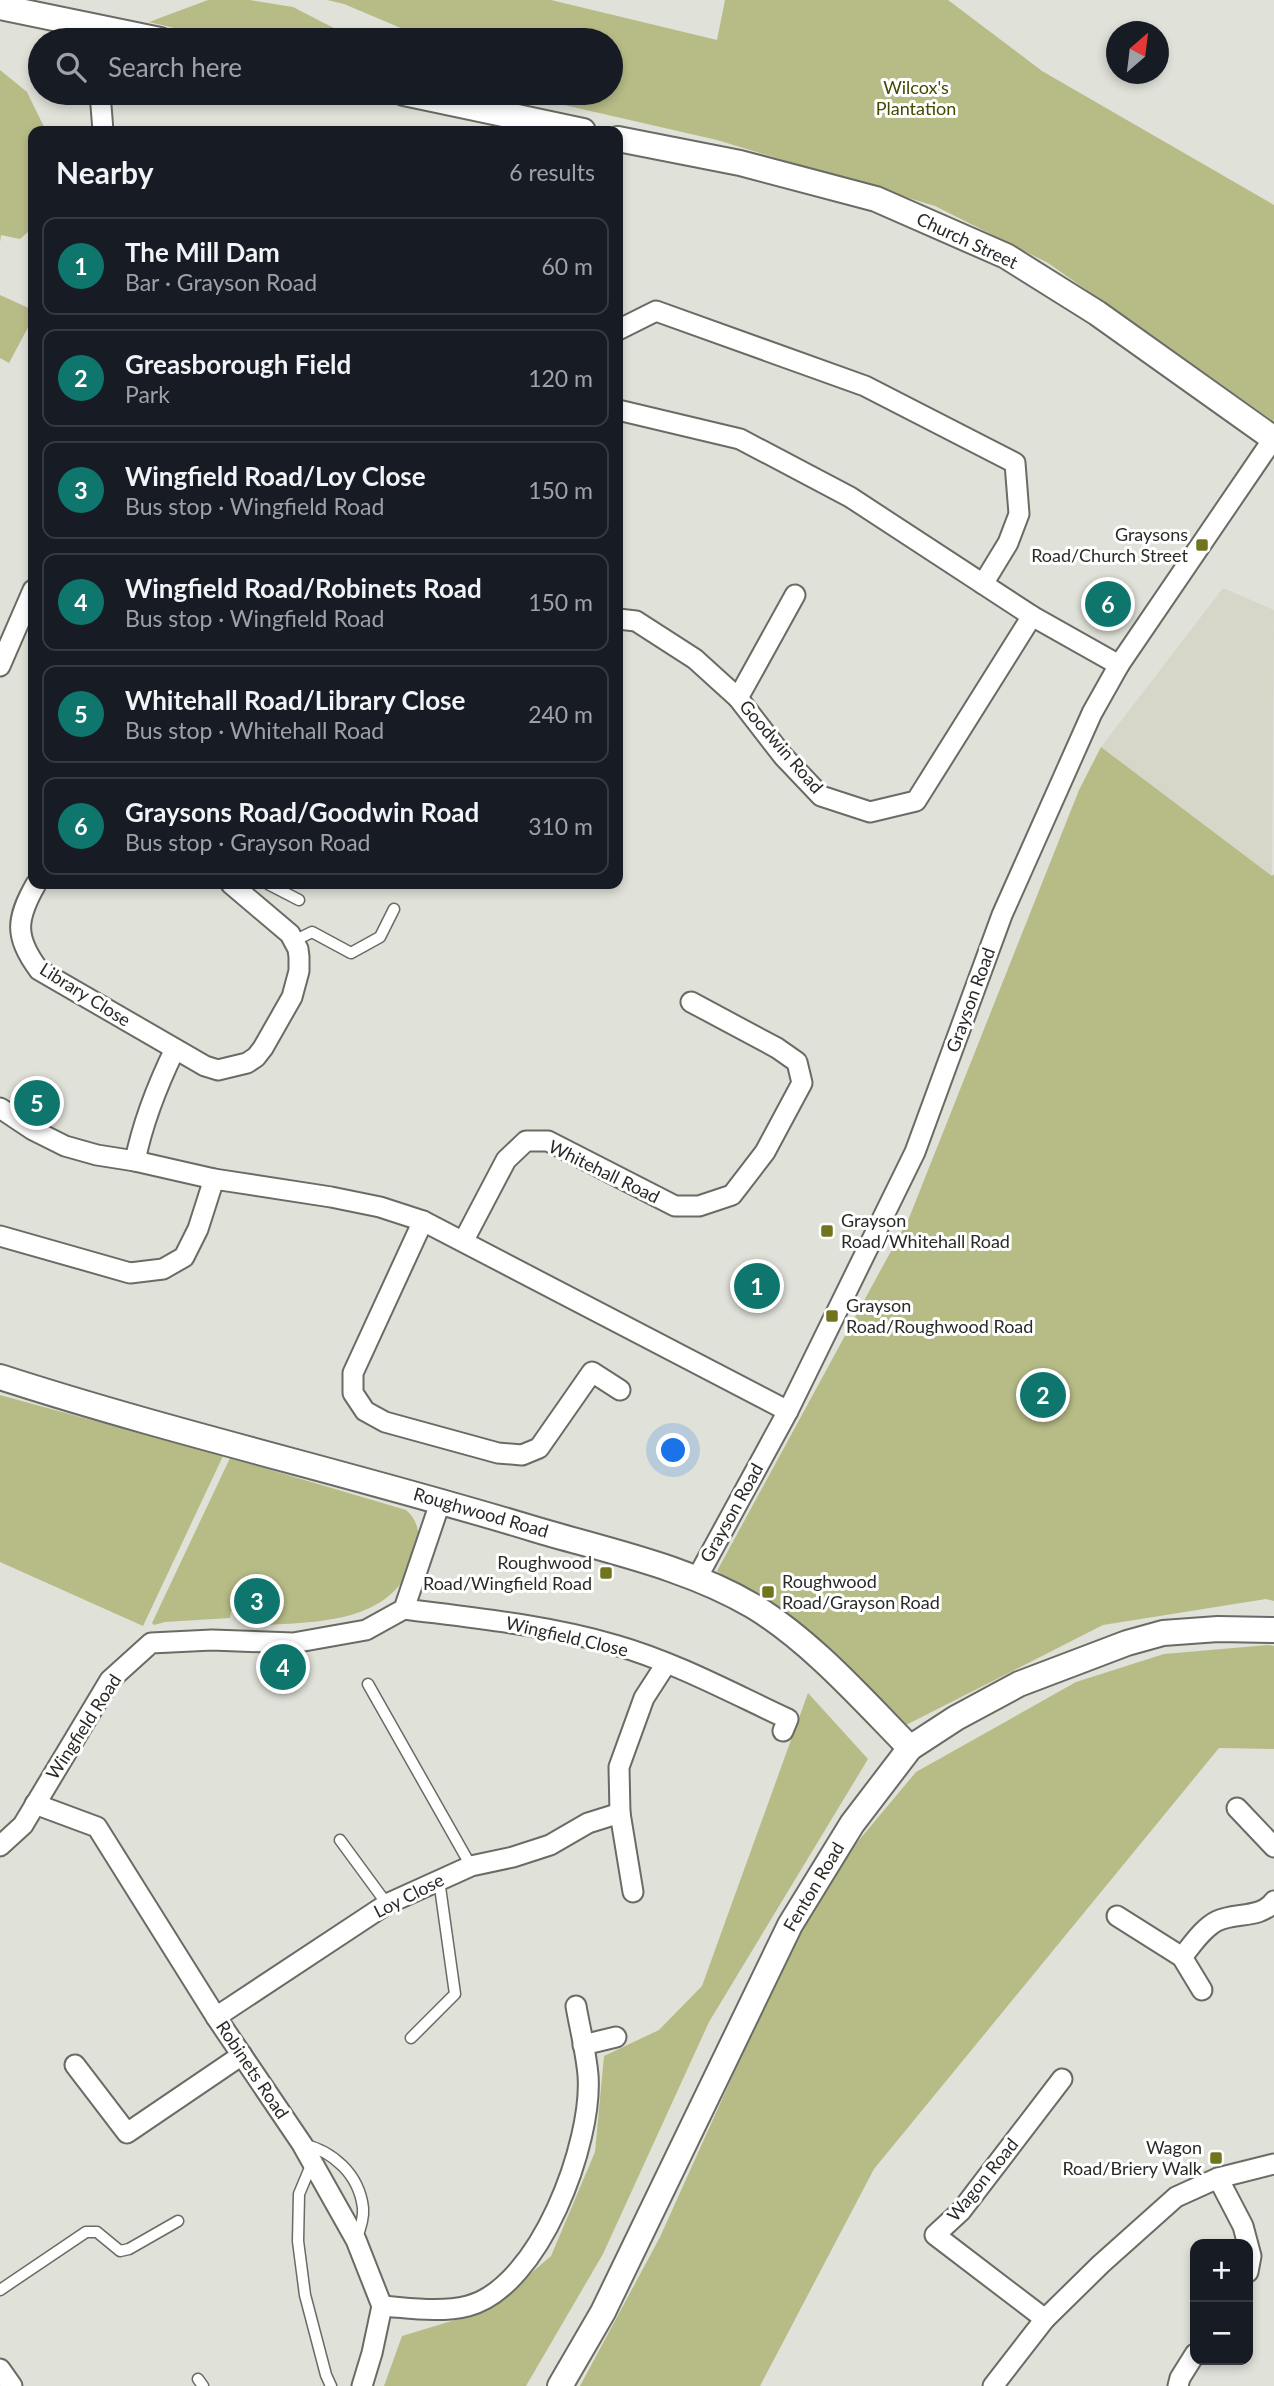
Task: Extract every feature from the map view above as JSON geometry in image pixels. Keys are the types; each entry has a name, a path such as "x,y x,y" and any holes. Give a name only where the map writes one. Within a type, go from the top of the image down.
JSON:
{"street":[{"path":"0,7 78,28"},
{"path":"101,105 103,126"},
{"path":"461,105 559,126"},
{"name":"Church Street","path":"623,140 740,163 876,199 1006,256 1097,313 1274,439"},
{"path":"623,328 656,311 865,386 1015,463 1019,514 1008,542 983,584"},
{"path":"623,411 740,439 850,497 1032,616 1119,665"},
{"name":"Grayson Road","path":"696,1577 788,1411 915,1152 1002,915 1092,713 1119,665 1274,439"},
{"path":"738,698 795,595"},
{"path":"0,666 28,602"},
{"name":"Goodwin Road","path":"623,620 636,621 695,659 738,698 783,756 821,796 870,812 916,801 1032,616"},
{"name":"Library Close","path":"33,889 24,904 20,921 21,940 27,955 39,970 205,1066 218,1070 240,1065 256,1056 296,986 299,957 294,942"},
{"path":"256,892 294,942"},
{"name":"Whitehall Road","path":"464,1240 506,1160 526,1141 548,1141 674,1206 699,1206 732,1195 765,1152 802,1083 797,1062 778,1048 691,1002"},
{"path":"135,1161 141,1129 151,1099 175,1049"},
{"path":"0,1108 33,1130 65,1146 97,1155 214,1180 331,1197 380,1207 423,1221 788,1411"},
{"path":"0,1236 130,1273 163,1269 184,1257 198,1228 214,1180"},
{"path":"423,1221 353,1373 353,1393 365,1411 385,1422 498,1454 522,1455 538,1448 592,1372 620,1390"},
{"name":"Roughwood Road","path":"0,1377 90,1405 441,1500 696,1577 754,1607 803,1643 910,1748"},
{"path":"404,1609 441,1500"},
{"name":"Wingfield Close","path":"404,1609 526,1625 616,1645 666,1664 788,1719 783,1731"},
{"name":"Wingfield Road","path":"0,1846 23,1825 110,1680 151,1643 212,1640 293,1643 366,1630 404,1609"},
{"name":"Fenton Road","path":"560,2386 603,2312 790,1925 852,1824 910,1748 1019,1684 1127,1643 1163,1633 1218,1629 1274,1630"},
{"path":"633,1892 620,1813 618,1767 644,1698 666,1664"},
{"name":"Robinets Road","path":"35,1804 97,1827 216,2017 302,2144 356,2240 382,2306"},
{"path":"1237,1808 1274,1847"},
{"name":"Loy Close","path":"216,2017 387,1904 471,1866 550,1845 588,1823 620,1813"},
{"path":"1182,1956 1217,1921 1256,1913 1274,1901"},
{"path":"1117,1916 1182,1956 1202,1990"},
{"path":"362,2386 382,2306 435,2310 469,2306 496,2291 527,2261 552,2222 569,2180 584,2121 588,2076 576,2006"},
{"path":"583,2045 616,2037"},
{"path":"75,2065 127,2133 242,2055"},
{"name":"Wagon Road","path":"1045,2319 935,2235 961,2211 1062,2079"},
{"path":"993,2386 1045,2319 1176,2197 1218,2178 1274,2164"},
{"path":"1218,2178 1243,2226 1246,2239"},
{"path":"1178,2386 1190,2362"},
{"path":"0,2369 12,2386"}],"lane":[{"path":"278,889 299,900"},
{"path":"294,942 312,932 351,953 380,937 394,909"},
{"path":"368,1684 471,1866"},
{"path":"340,1840 387,1904"},
{"path":"411,2038 455,1994 439,1880"},
{"path":"302,2144 321,2148 337,2158 354,2181 363,2207 362,2223 356,2240"},
{"path":"312,2163 299,2194 298,2241 305,2295 331,2386"},
{"path":"0,2290 86,2232 97,2232 120,2251 130,2249 178,2221"}],"shaded area":[{"path":"1223,588 1274,610 1272,876 1101,747"}],"green space":[{"path":"208,0 250,0 293,7 334,28 174,28 149,22"},
{"name":"Wilcox's Plantation","path":"327,0 551,0 717,40 725,0 948,0 1042,71 1274,205 1274,420 1048,263 935,206 717,140 564,105 623,105 623,28 401,28 344,4"},
{"path":"0,70 27,92 28,105 33,105 44,126 28,126 28,232 20,239 1,235 0,242"},
{"path":"0,295 28,308 28,327 9,363 0,358"},
{"path":"1101,747 1272,876 1274,874 1274,1601 1266,1599 1103,1625 902,1727 791,1622 717,1571 909,1218 1079,790"},
{"path":"0,1395 223,1456 143,1626 0,1562"},
{"path":"230,1458 406,1510 416,1524 418,1542 416,1554 405,1578 390,1595 371,1608 349,1616 252,1626 252,1618 245,1618 245,1612 231,1611 230,1618 154,1625 152,1623"},
{"path":"1274,1646 1274,1749 1219,1748 874,2169 760,2386 580,2386 660,2237 788,1953 844,1858 916,1772 1076,1682 1164,1654"},
{"path":"808,1693 868,1759 709,2022 603,2254 526,2386 384,2386 402,2336 488,2310 551,2256 595,2152 604,2056 659,2030 702,1986"}],"place":[{"name":"Graysons Road/Church Street","path":"1202,545"},
{"name":"Graysons Road/Goodwin Road","path":"1108,604"},
{"name":"Whitehall Road/Library Close","path":"37,1103"},
{"name":"Grayson Road/Whitehall Road","path":"827,1231"},
{"name":"The Mill Dam","path":"757,1286"},
{"name":"Grayson Road/Roughwood Road","path":"832,1316"},
{"name":"Greasborough Field","path":"1043,1395"},
{"name":"Roughwood Road/Wingfield Road","path":"606,1573"},
{"name":"Roughwood Road/Grayson Road","path":"768,1592"},
{"name":"Wingfield Road/Loy Close","path":"257,1601"},
{"name":"Wingfield Road/Robinets Road","path":"283,1667"},
{"name":"Wagon Road/Briery Walk","path":"1216,2158"}]}
